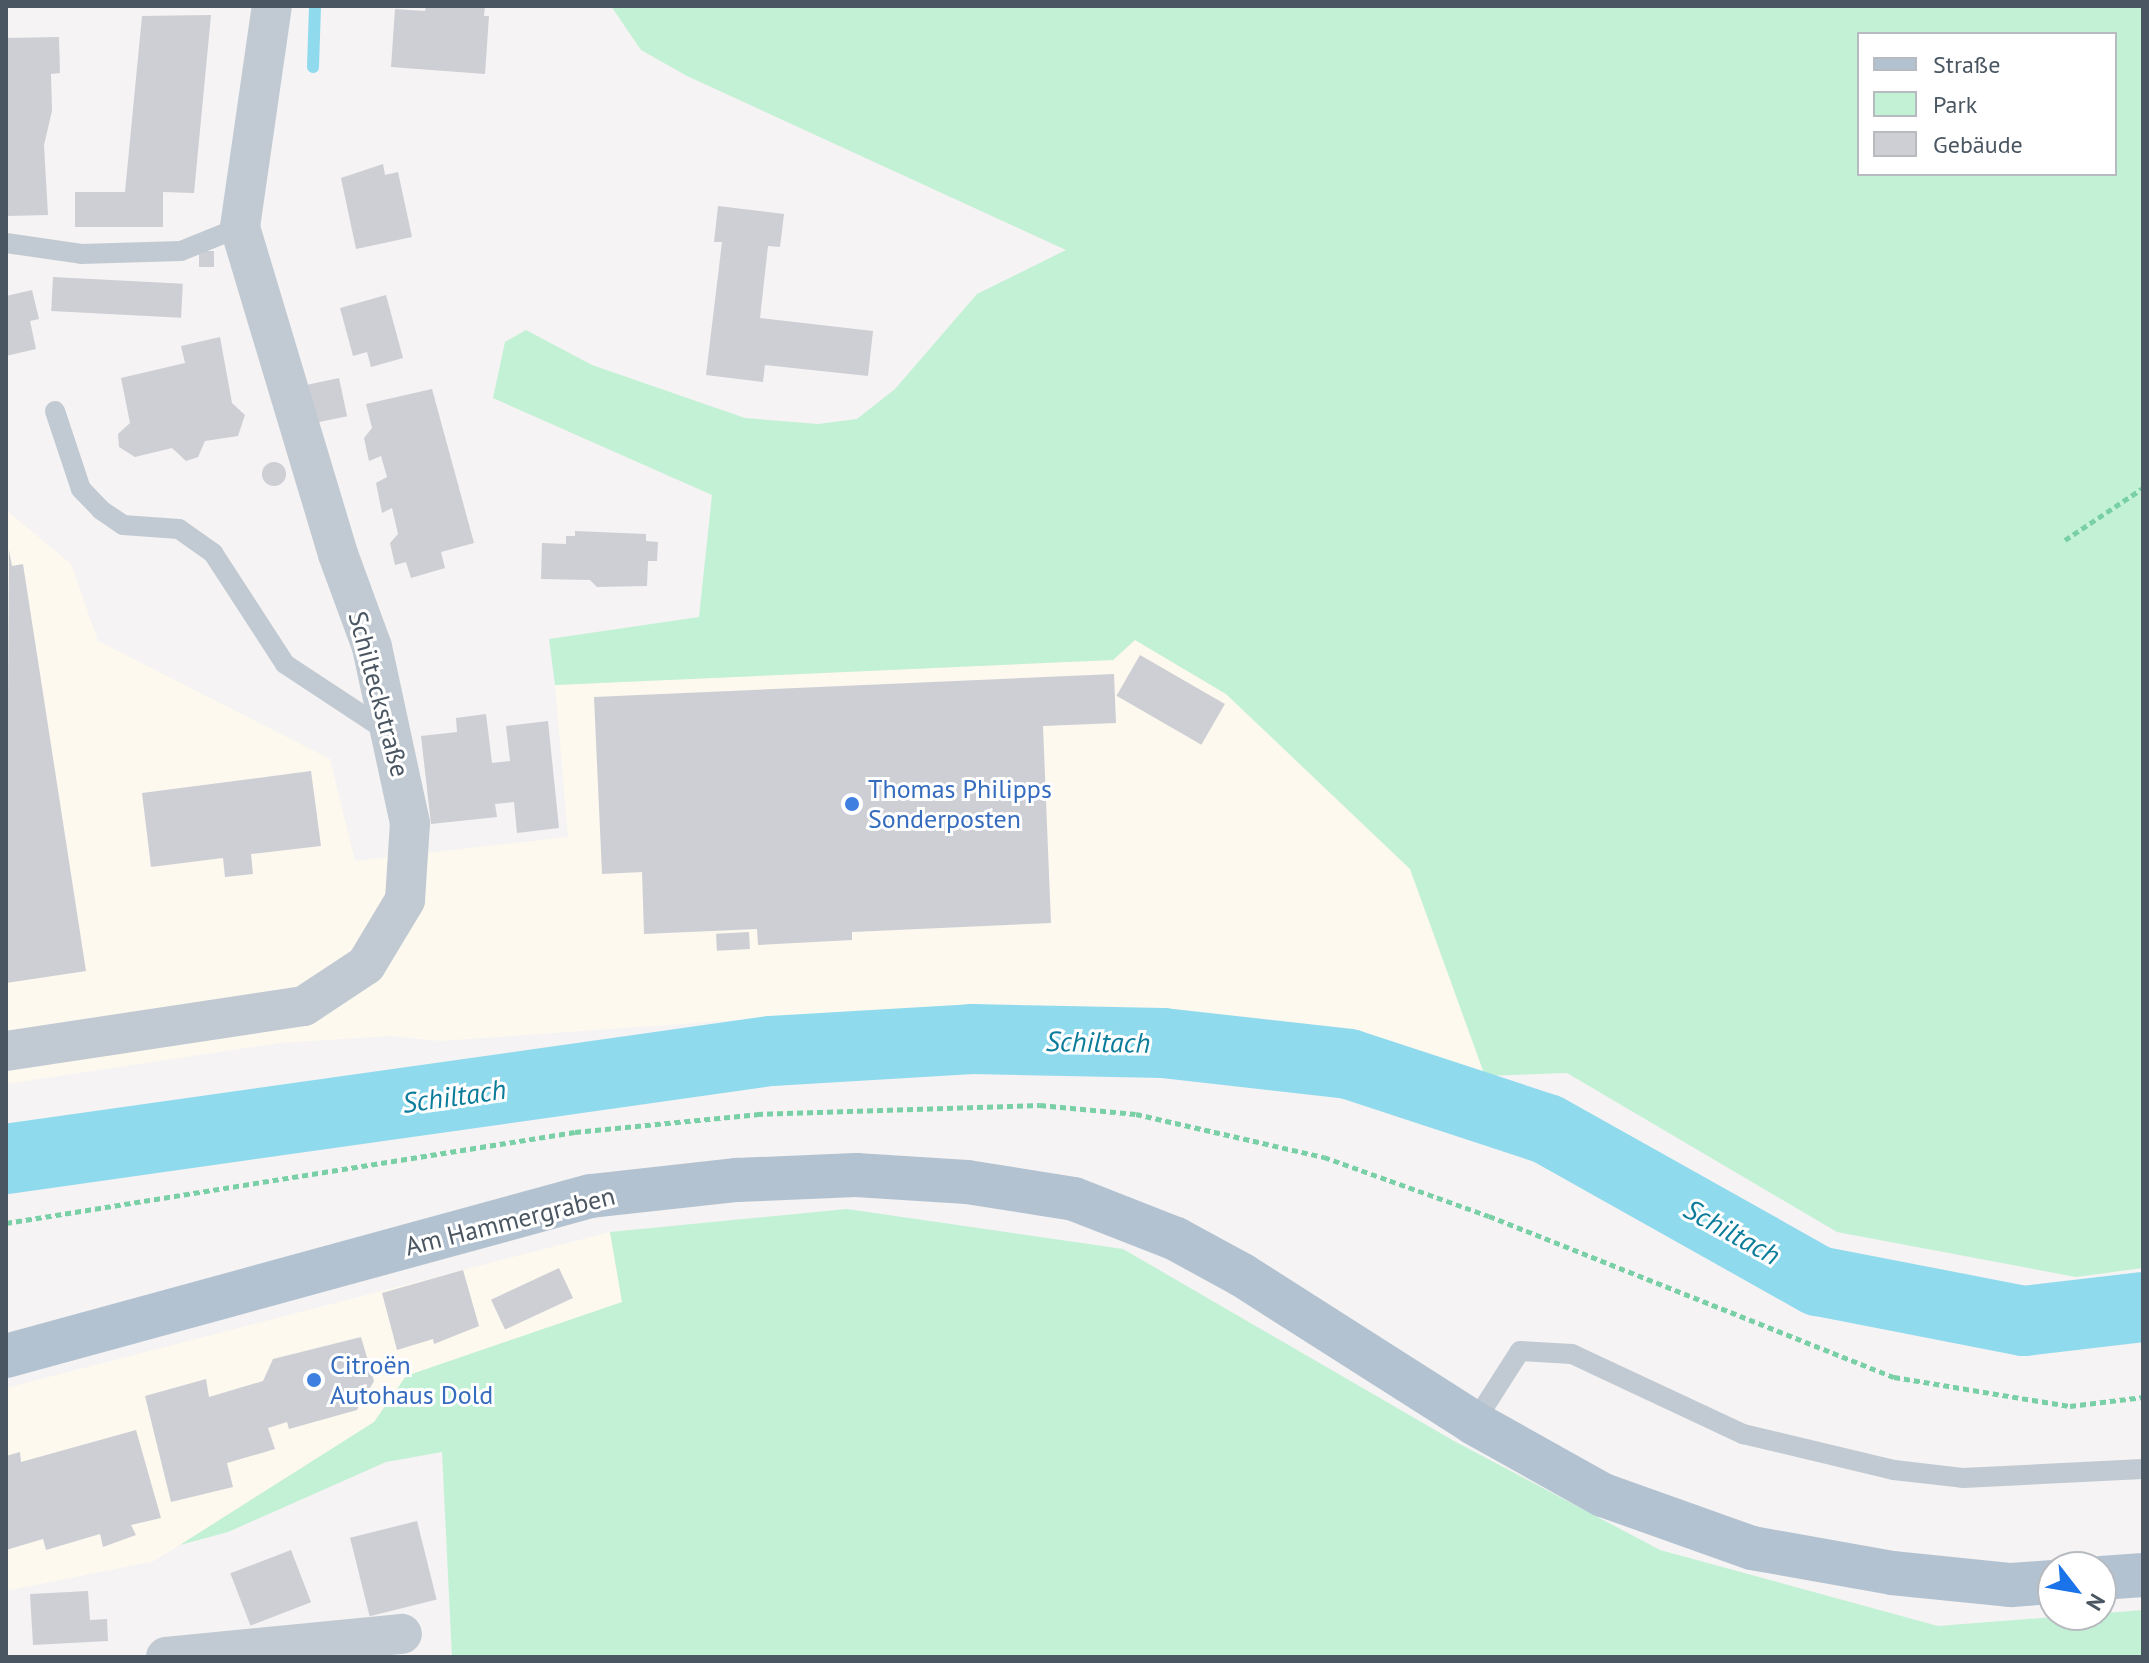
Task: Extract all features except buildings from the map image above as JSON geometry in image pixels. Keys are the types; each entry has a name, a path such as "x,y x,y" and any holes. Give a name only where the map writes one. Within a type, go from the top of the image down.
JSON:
{"main road":[{"name":"Am Hammergraben","path":"6,1356 591,1196 737,1180 856,1175 967,1182 1074,1199 1128,1217 1242,1275 1474,1423 1603,1495 1752,1548 1892,1573 2011,1585 2037,1583"},
{"path":"2117,1577 2143,1575"}],"street":[{"name":"Schilteckstraße","path":"6,1051 304,1006 354,975 385,939 405,900 410,823 394,735 372,647 338,554 240,227 272,6"},
{"path":"166,1657 402,1634"}],"lane":[{"path":"6,243 81,254 181,251 240,227"},
{"path":"55,411 81,489 101,510 123,525 179,529 213,553 285,664 394,735"},
{"path":"1474,1423 1520,1351 1572,1354 1743,1434 1894,1470 1963,1478 2143,1469"}],"path":[{"path":"2065,540 2143,488"}],"shaded area":[{"path":"6,510 71,564 98,641 330,759 355,861 568,837 555,685 1113,660 1135,640 1226,694 1410,869 1485,1076 1361,1039 1276,1024 1253,1044 897,1009 441,1041 390,1036 280,1043 6,1084"},
{"path":"610,1232 622,1302 406,1376 374,1422 154,1561 6,1591 6,1388"}],"green space":[{"path":"611,6 2143,6 2143,1268 2076,1277 1837,1232 1567,1073 1485,1076 1410,869 1226,694 1135,640 1113,660 555,685 549,639 699,617 712,495 493,398 505,342 526,330 592,365 745,418 818,424 857,419 895,389 977,294 1066,250 687,76 641,50"},
{"path":"847,1209 1123,1249 1454,1441 1660,1550 1938,1626 2037,1618 2037,1631 2117,1631 2117,1612 2143,1610 2143,1657 452,1657 442,1452 386,1462 228,1532 180,1545 374,1422 406,1376 622,1302 610,1232"}],"waterway":[{"path":"313,67 315,6"},
{"name":"Schiltach","path":"6,1159 771,1051 972,1039 1163,1043 1349,1064 1547,1129 1818,1281 2024,1321 2143,1307"}],"place":[{"name":"Thomas Philipps Sonderposten","path":"852,804"},
{"name":"Citroën Autohaus Dold","path":"314,1380"}]}
